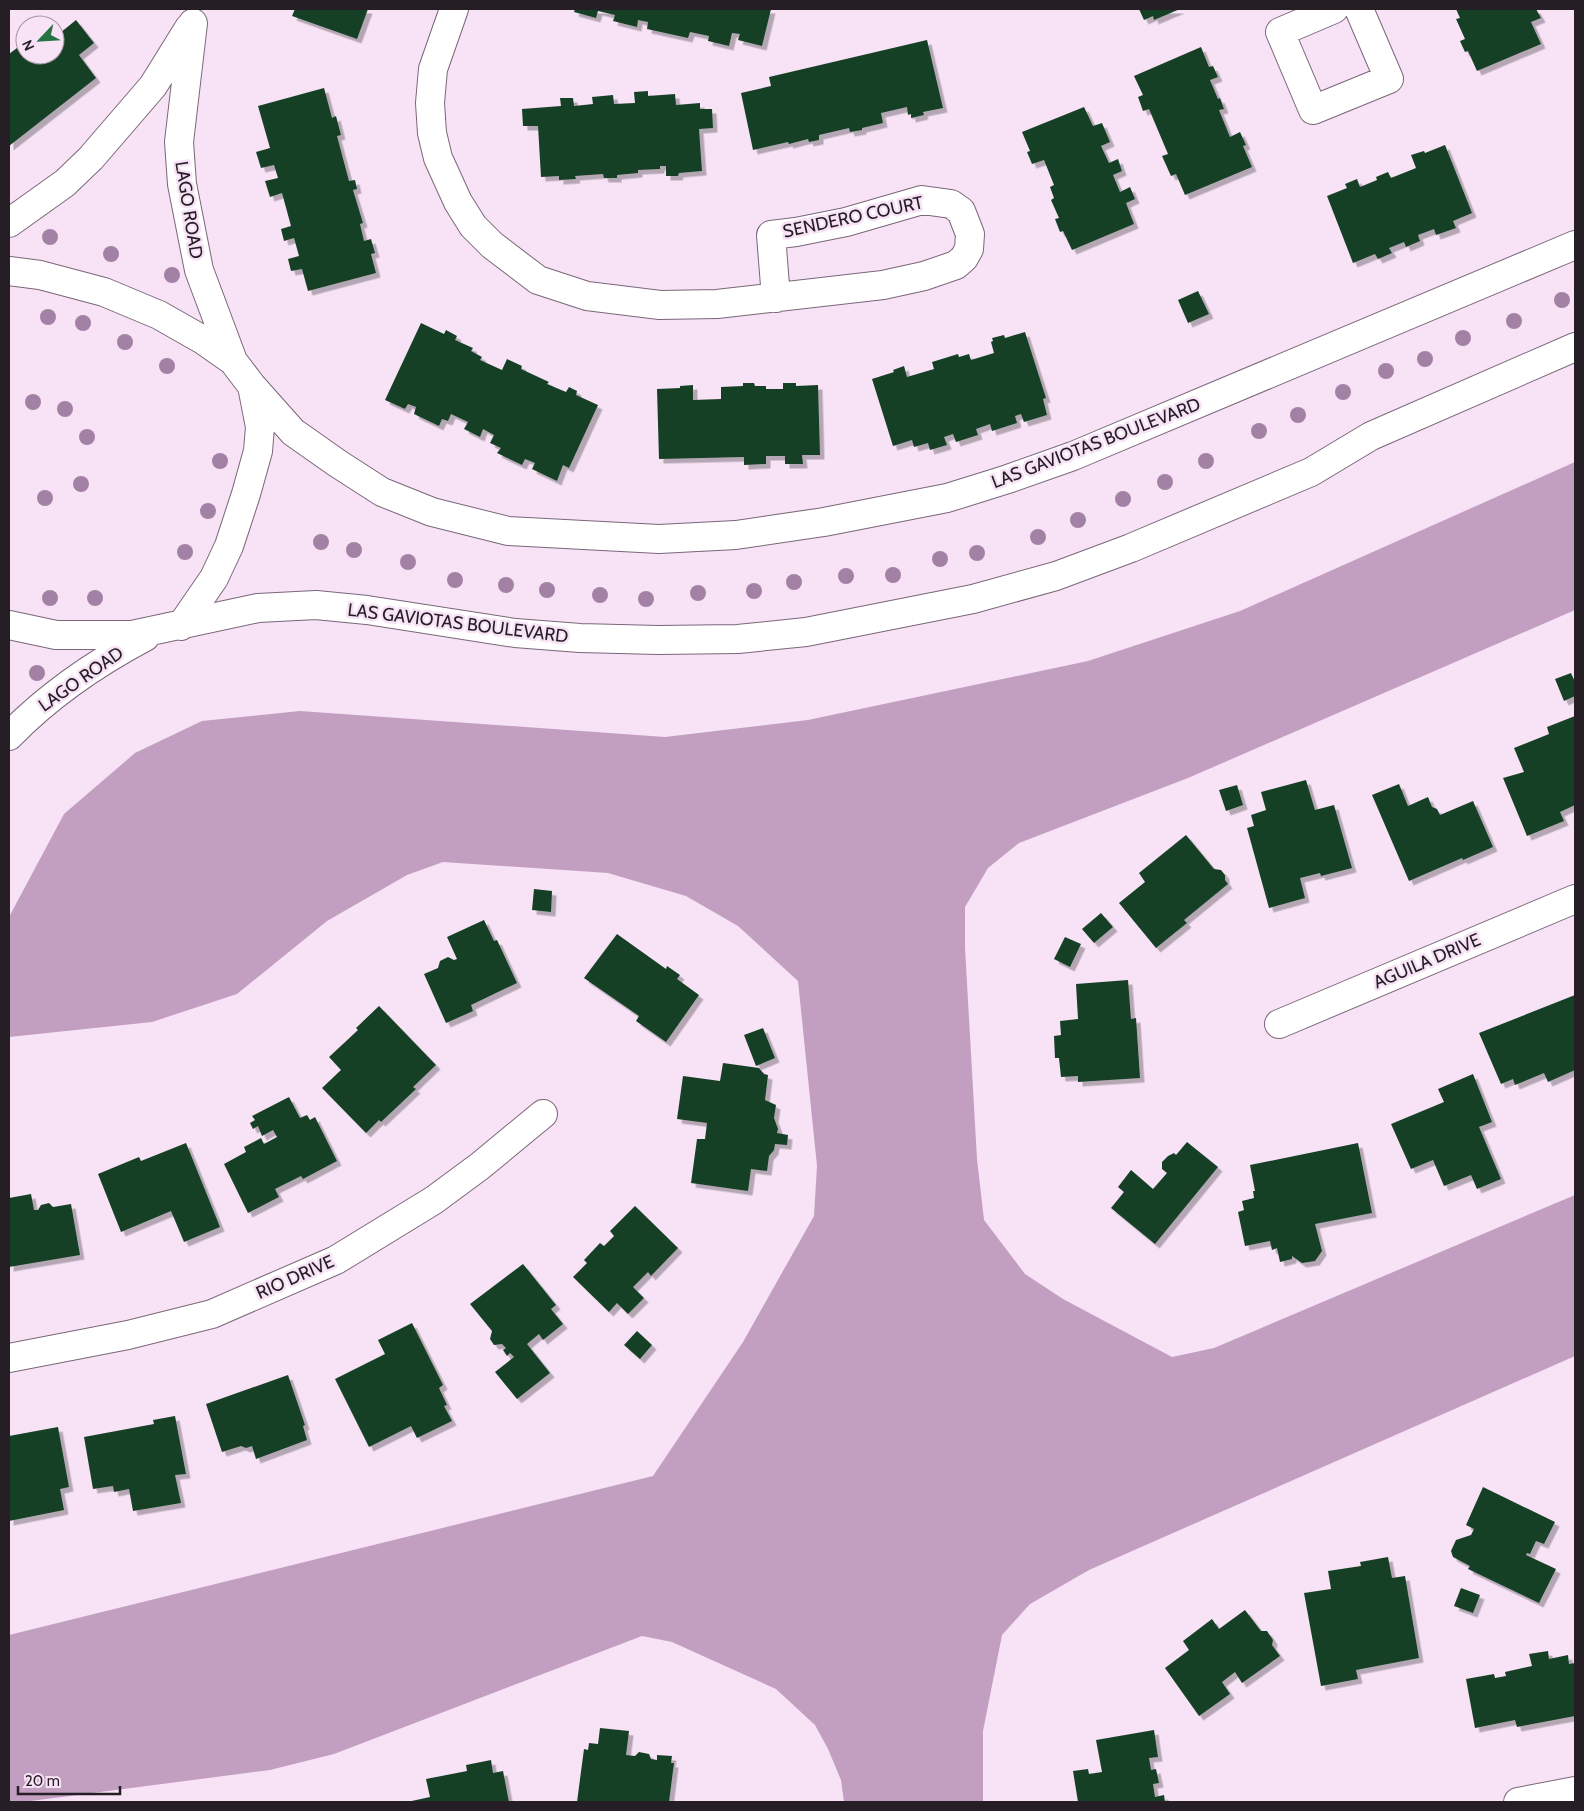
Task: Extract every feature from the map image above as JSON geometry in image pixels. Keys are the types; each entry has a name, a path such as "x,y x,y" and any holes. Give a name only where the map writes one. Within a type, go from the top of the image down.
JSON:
{"street":[{"name":"SENDERO COURT","path":"454,9 433,69 430,103 432,134 438,158 458,202 473,226 492,245 538,280 587,296 660,305 717,304 776,298 883,285 924,276 956,265 964,258 969,249 970,234 961,211 951,204 922,200 846,222 771,235 776,298"},
{"path":"1334,9 1280,32 1314,110 1389,79 1359,9"},
{"name":"LAGO ROAD","path":"9,223 65,183 92,158 153,86 196,16"},
{"name":"LAGO ROAD","path":"196,16 179,142 182,184 199,270 233,361"},
{"name":"LAS GAVIOTAS BOULEVARD","path":"9,271 40,275 104,292 159,315 203,340 233,361 252,386 293,432 336,463 382,492 432,512 508,531 658,539 736,535 824,522 947,498 1008,479 1074,456 1575,246"},
{"name":"LAS GAVIOTAS BOULEVARD","path":"9,624 56,635 132,635 258,608 316,605 367,610 515,633 580,638 738,639 806,632 973,598 1056,576 1130,548 1310,472 1371,436 1575,347"},
{"name":"LAGO ROAD","path":"9,736 36,711 109,656 170,628 214,578 229,546 258,452 260,427 252,386"},
{"name":"AGUILA DRIVE","path":"1279,1024 1575,899"},
{"name":"RIO DRIVE","path":"9,1358 128,1336 212,1314 336,1260 434,1200 480,1166 544,1114"},
{"path":"1518,1802 1575,1791"}],"shaded area":[{"path":"1575,462 1575,610 1188,778 1019,843 988,868 965,907 965,948 977,1159 984,1220 1025,1274 1063,1299 1172,1357 1214,1348 1575,1195 1575,1356 1089,1570 1030,1604 1002,1635 983,1731 983,1802 844,1802 841,1780 815,1725 776,1689 672,1642 642,1636 334,1754 270,1770 23,1802 9,1802 9,1635 653,1476 743,1342 814,1216 817,1166 798,981 738,926 686,896 608,873 443,862 407,875 327,921 237,994 152,1022 9,1037 9,917 64,814 135,753 202,721 300,711 665,737 808,720 1088,661 1240,611"}],"building":[{"path":"295,9 368,9 357,39 292,16"},
{"path":"575,9 771,9 762,46 738,40 740,34 732,33 729,46 708,41 709,36 690,32 688,38 647,29 648,22 638,20 637,27 613,21 615,15 598,11 596,18 574,12"},
{"path":"1139,9 1180,9 1154,20 1153,16 1144,20"},
{"path":"1456,9 1536,9 1541,18 1531,22 1541,44 1477,71 1468,51 1465,52 1460,41 1465,39 1456,19 1460,18"},
{"path":"76,20 94,43 79,55 96,78 9,146 9,54 15,50 15,65 65,65 65,29"},
{"path":"927,40 943,108 923,112 924,115 911,118 911,114 908,115 907,107 881,113 883,123 862,128 862,130 850,132 849,128 819,135 819,140 809,142 808,139 789,144 788,142 753,150 741,93 771,86 769,77"},
{"path":"1201,47 1209,67 1213,66 1218,77 1210,80 1224,109 1219,110 1230,137 1240,132 1246,145 1243,146 1252,167 1185,195 1176,174 1171,176 1162,156 1168,154 1149,109 1143,111 1138,97 1143,95 1134,76"},
{"path":"324,88 332,118 336,116 341,135 337,136 349,181 355,180 357,189 353,190 363,223 360,224 364,241 371,239 375,253 371,254 376,273 308,291 302,269 291,271 288,259 299,256 294,238 284,241 281,229 291,226 282,193 270,197 265,181 278,178 274,165 261,168 256,152 270,148 258,106"},
{"path":"648,91 648,96 675,94 676,105 700,103 700,109 712,109 713,128 699,129 702,171 679,173 678,176 666,176 666,166 660,166 660,169 638,170 638,173 617,175 617,178 604,178 603,174 575,176 576,179 559,180 559,176 541,177 538,126 523,126 522,109 561,106 560,98 573,98 574,106 593,104 592,97 613,95 614,104 635,103 634,92"},
{"path":"1084,107 1093,126 1102,123 1110,142 1101,146 1109,163 1118,159 1122,171 1113,175 1120,192 1130,187 1135,199 1126,203 1134,224 1072,250 1063,231 1060,232 1055,219 1059,218 1051,200 1054,198 1050,187 1054,185 1044,160 1032,164 1027,152 1030,151 1022,132"},
{"path":"1445,145 1472,213 1453,221 1456,228 1436,235 1434,229 1418,235 1420,241 1406,247 1404,242 1389,248 1392,253 1378,259 1375,254 1353,263 1327,196 1347,188 1345,184 1357,179 1360,187 1377,180 1376,177 1388,172 1391,178 1416,168 1411,155 1424,151 1425,153"},
{"path":"1198,291 1209,314 1188,323 1178,300"},
{"path":"421,323 444,334 446,330 457,336 455,340 473,348 471,351 482,357 480,360 502,370 507,359 522,366 521,369 549,382 547,384 566,392 569,387 577,391 576,395 598,405 569,468 563,465 557,481 532,469 535,463 525,459 522,465 497,453 501,448 490,443 494,435 483,429 480,437 464,429 468,422 451,414 448,421 442,419 439,426 414,414 416,407 408,404 405,409 385,400"},
{"path":"1025,332 1046,398 1043,399 1047,415 1024,422 1021,414 1015,416 1017,423 992,431 990,424 976,429 978,435 956,442 953,434 944,437 947,445 930,450 928,443 914,447 912,440 893,446 872,379 894,372 893,370 904,366 907,377 934,369 932,362 958,354 959,357 969,354 971,360 994,353 991,342 993,341 992,338 1004,335 1005,338"},
{"path":"743,383 766,386 766,389 783,389 783,383 796,383 796,386 818,385 820,455 802,455 803,464 785,464 785,456 766,456 766,464 744,465 744,457 659,459 657,389 680,388 680,386 693,385 693,400 721,399 721,387 743,386"},
{"path":"1571,673 1575,682 1575,696 1564,701 1555,679"},
{"path":"1575,716 1575,805 1560,812 1564,821 1527,836 1503,778 1524,772 1514,748 1549,734 1547,727"},
{"path":"1306,780 1315,810 1334,805 1352,868 1321,876 1320,873 1300,878 1305,898 1269,908 1247,828 1254,826 1251,815 1266,810 1261,792"},
{"path":"1399,784 1408,806 1428,797 1432,807 1437,809 1440,815 1473,801 1493,847 1409,881 1372,795"},
{"path":"1237,785 1243,805 1226,811 1219,790"},
{"path":"1186,835 1214,869 1221,870 1228,884 1184,920 1187,923 1156,948 1119,903 1145,882 1139,873"},
{"path":"534,889 552,891 551,912 532,910"},
{"path":"1101,913 1113,927 1094,943 1082,929"},
{"path":"484,920 494,941 497,940 517,983 471,1005 473,1011 446,1023 424,974 438,968 440,961 448,957 454,960 457,959 447,937"},
{"path":"617,934 666,969 667,966 680,975 677,979 699,995 666,1042 636,1021 639,1016 584,978"},
{"path":"1065,937 1081,944 1070,967 1054,959"},
{"path":"1128,980 1131,1019 1136,1018 1140,1078 1078,1082 1078,1076 1061,1077 1059,1058 1055,1058 1054,1036 1061,1035 1060,1021 1078,1019 1076,984"},
{"path":"1575,995 1575,1070 1548,1082 1544,1073 1515,1085 1513,1079 1501,1084 1479,1033"},
{"path":"379,1006 436,1065 413,1087 416,1089 381,1122 379,1120 366,1133 322,1088 341,1070 329,1057 358,1030 356,1028"},
{"path":"763,1028 775,1058 756,1066 744,1035"},
{"path":"723,1063 759,1068 764,1074 768,1075 765,1100 776,1105 774,1118 778,1129 777,1133 788,1135 787,1145 775,1144 774,1150 769,1156 767,1171 751,1169 748,1191 691,1183 697,1139 705,1139 707,1123 677,1119 683,1076 720,1081"},
{"path":"1473,1074 1492,1122 1479,1127 1501,1179 1477,1189 1471,1175 1444,1186 1433,1160 1411,1169 1391,1124 1444,1102 1438,1089"},
{"path":"289,1097 300,1118 307,1115 310,1120 315,1117 337,1161 303,1179 301,1176 275,1189 279,1197 248,1213 224,1164 246,1152 244,1147 261,1138 264,1144 277,1137 273,1130 262,1136 258,1126 253,1129 250,1123 255,1120 252,1116"},
{"path":"1187,1142 1218,1167 1155,1244 1111,1208 1124,1192 1118,1187 1131,1170 1153,1189 1167,1173 1162,1169 1162,1162 1174,1153 1176,1155"},
{"path":"186,1143 220,1227 184,1242 171,1211 121,1232 98,1174 139,1157 141,1161"},
{"path":"1358,1143 1372,1213 1315,1224 1322,1251 1315,1261 1302,1263 1292,1256 1292,1259 1280,1262 1277,1248 1272,1250 1270,1241 1245,1246 1238,1212 1244,1210 1242,1201 1254,1198 1253,1191 1255,1191 1250,1165"},
{"path":"31,1194 34,1210 38,1210 41,1205 49,1203 53,1207 71,1204 80,1255 9,1267 9,1198"},
{"path":"635,1206 678,1248 651,1276 648,1272 633,1287 644,1298 628,1314 617,1303 609,1312 573,1277 587,1263 584,1260 600,1243 604,1246 614,1236 610,1231"},
{"path":"523,1264 556,1305 551,1309 563,1324 543,1340 539,1334 527,1344 550,1373 517,1399 495,1372 514,1357 510,1353 507,1356 503,1350 506,1348 502,1344 494,1345 490,1339 492,1331 470,1304"},
{"path":"412,1323 443,1385 439,1388 447,1405 444,1406 452,1421 417,1438 411,1426 369,1447 335,1379 385,1354 378,1340"},
{"path":"637,1331 652,1345 640,1359 624,1345"},
{"path":"288,1375 305,1425 303,1426 307,1440 256,1459 252,1446 246,1448 241,1446 222,1452 206,1404"},
{"path":"175,1416 186,1474 175,1475 181,1503 133,1511 129,1489 114,1492 113,1486 93,1489 84,1437 154,1424 153,1420"},
{"path":"58,1427 69,1487 60,1489 64,1510 9,1521 9,1436"},
{"path":"1483,1487 1555,1522 1544,1544 1536,1541 1530,1554 1527,1553 1526,1555 1556,1569 1539,1603 1468,1569 1470,1566 1453,1557 1451,1551 1456,1540 1471,1535 1474,1529 1466,1525"},
{"path":"1388,1557 1392,1578 1405,1576 1419,1658 1356,1670 1358,1679 1321,1686 1304,1593 1331,1589 1328,1571 1361,1566 1360,1562"},
{"path":"1461,1588 1480,1595 1473,1613 1454,1606"},
{"path":"1245,1610 1261,1631 1267,1631 1273,1640 1272,1645 1280,1656 1242,1683 1235,1672 1222,1682 1230,1694 1199,1716 1165,1668 1189,1650 1183,1641 1212,1619 1219,1629"},
{"path":"1548,1651 1549,1659 1568,1655 1569,1664 1575,1663 1575,1716 1517,1727 1515,1720 1475,1728 1466,1679 1494,1674 1495,1678 1506,1676 1505,1672 1532,1666 1529,1654"},
{"path":"600,1728 629,1731 626,1755 635,1756 639,1752 649,1754 651,1759 657,1760 657,1755 672,1756 671,1763 674,1763 669,1802 577,1802 584,1749 588,1750 589,1743 598,1744"},
{"path":"1154,1730 1158,1757 1149,1758 1151,1770 1156,1769 1159,1783 1153,1784 1155,1797 1164,1795 1165,1802 1078,1802 1073,1771 1088,1769 1089,1774 1102,1772 1096,1740"},
{"path":"491,1760 493,1773 503,1771 509,1802 407,1802 430,1797 426,1779 467,1771 466,1765"}]}
